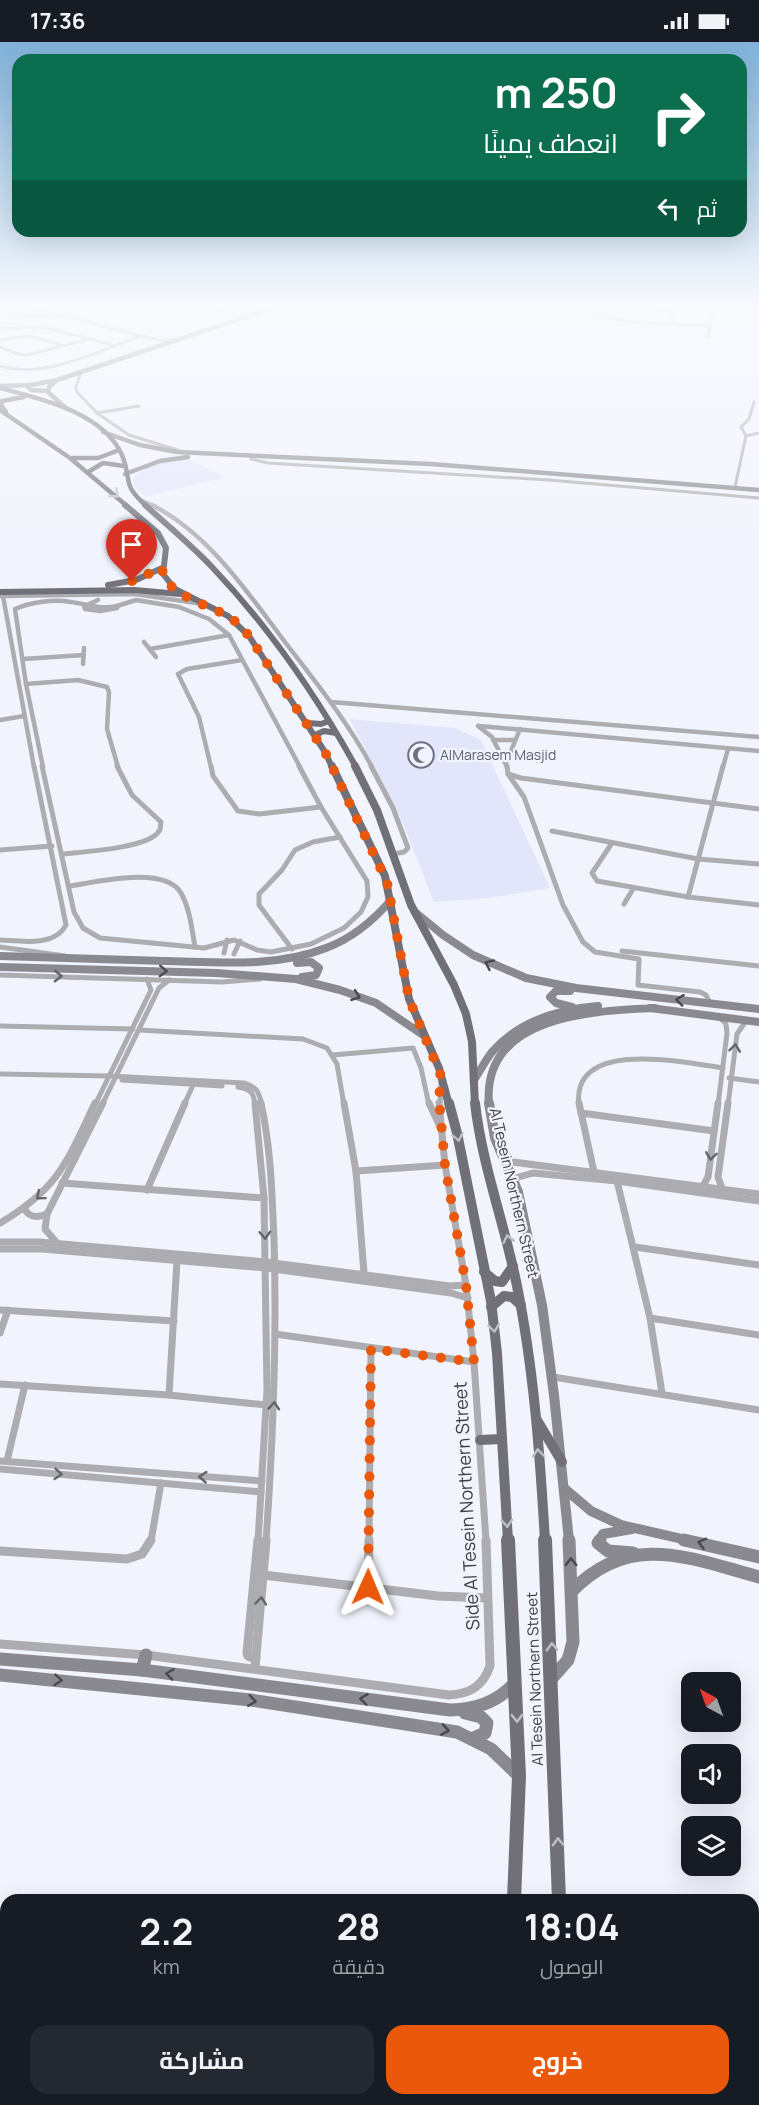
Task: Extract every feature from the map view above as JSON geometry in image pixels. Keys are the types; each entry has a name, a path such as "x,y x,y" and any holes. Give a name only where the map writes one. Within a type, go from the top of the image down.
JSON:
{"main road":[{"path":"1,595 127,586 162,568 166,548 160,536 88,472 3,411 6,410 0,404 3,400"},
{"name":"Al Tesein Northern Street","path":"42,400 67,409 103,432 119,450 129,489 228,584 265,630 329,721 378,811 415,912 447,968 464,1009 472,1044 479,1128 521,1305 536,1419 551,1598 560,1894"},
{"path":"70,458 95,459 119,450"},
{"path":"88,472 103,463 125,470"},
{"name":"Al Tesein Northern Street","path":"162,568 168,582 184,595 228,616 243,629 329,759 382,868 391,900 404,981 423,1035 441,1076 458,1133 491,1307 497,1353 516,1681 519,1776 514,1894"},
{"path":"0,587 127,586 184,595"},
{"path":"307,723 318,724 329,721"},
{"path":"315,735 324,731 336,733"},
{"path":"0,967 39,972 284,978 340,990 369,1000 389,1010 423,1035"},
{"path":"484,1272 495,1281 502,1282 513,1266"},
{"path":"491,1307 504,1296 512,1297 521,1305"},
{"path":"536,1419 562,1462"},
{"path":"480,1440 502,1439"}],"street":[{"path":"56,400 67,409"},
{"path":"84,400 97,413 129,435 184,452"},
{"path":"746,436 742,432 742,426 750,419 753,402"},
{"path":"97,413 139,406"},
{"path":"103,432 146,447 184,452 274,453 450,462 736,486 759,492"},
{"path":"746,436 759,433"},
{"path":"736,486 746,436"},
{"path":"167,459 150,456 184,452"},
{"path":"125,470 167,459 196,457 517,474 759,492"},
{"path":"137,498 167,513 201,543 259,607 348,725 398,822 401,840 408,849 393,854"},
{"path":"26,594 98,598 147,595 203,604"},
{"path":"0,940 49,939 60,935 66,928 52,846 44,822 8,622 1,595"},
{"path":"84,606 85,609 100,611 117,608 117,606 136,600 179,607 209,619 229,635 321,807 367,880 368,897 361,912 344,928 328,938 292,949 263,951 240,941 227,940 208,947 195,947 115,940 90,933 77,921 51,810 14,610 17,607 64,602 84,606 95,603 98,598"},
{"path":"106,598 108,604 117,606"},
{"path":"0,622 8,622"},
{"path":"150,649 229,635"},
{"path":"144,642 156,657"},
{"path":"83,664 84,648"},
{"path":"23,659 84,655"},
{"path":"242,660 187,669 178,674 199,717 213,776 238,811 259,814 321,807"},
{"path":"26,684 84,680 107,687 109,692 107,729 117,766 132,795 161,822 159,832 143,842 63,854"},
{"path":"331,702 759,737"},
{"path":"0,720 24,716"},
{"path":"710,1004 706,995 700,992 638,985 639,959 595,952 587,947 563,905 524,797 508,774 506,763 493,740 478,726 759,751"},
{"path":"506,763 520,729"},
{"path":"493,740 516,740"},
{"path":"688,897 728,749"},
{"path":"508,774 521,778 713,805 759,809"},
{"path":"552,831 698,859 759,864"},
{"path":"292,949 259,905 259,894 282,870 295,850 313,842 340,837"},
{"path":"612,843 592,876 602,883 688,897 759,905"},
{"path":"0,850 52,846"},
{"path":"70,886 147,877 169,882 182,895 195,947"},
{"path":"624,904 633,889"},
{"path":"263,962 304,957 343,942 372,921 391,900"},
{"path":"415,912 450,942 501,969 544,982 759,1009"},
{"path":"227,940 228,958"},
{"path":"228,958 240,941"},
{"path":"0,947 77,958"},
{"path":"599,949 759,966"},
{"path":"0,954 77,958 228,958 288,964 308,962 319,968 318,973 310,977 284,978"},
{"path":"0,975 39,972 222,982 271,976"},
{"path":"58,1244 45,1229 47,1214 136,1029 151,990 147,979"},
{"path":"136,1029 159,988 169,980"},
{"path":"574,1008 554,1002 550,996 559,991 618,993"},
{"path":"474,1080 489,1056 510,1036 538,1019 574,1008 616,1005 759,1022"},
{"path":"553,1677 567,1664 571,1655 571,1552 562,1462 553,1377 537,1276 514,1178 505,1161 494,1129 488,1092 491,1071 507,1048 538,1026 567,1016 600,1011 655,1008"},
{"path":"703,1185 708,1177 728,1028 719,1017"},
{"path":"722,1188 718,1178 737,1034 746,1021"},
{"path":"0,1026 136,1029 303,1039 316,1042 333,1055 337,1064 356,1171 364,1273"},
{"path":"333,1055 413,1048 421,1065 433,1116 442,1131"},
{"path":"594,1172 578,1098 580,1084 587,1074 607,1063 640,1058 723,1068"},
{"path":"0,1076 244,1083 258,1089 270,1176 275,1266 275,1334 263,1575 256,1663"},
{"name":"Side Al Tesein Northern Street","path":"256,1663 449,1695 477,1688 488,1674 490,1666 487,1549 474,1362 468,1298 445,1165 439,1099 441,1076"},
{"path":"722,1077 759,1082"},
{"path":"113,1078 244,1087 254,1094 264,1198 268,1442 262,1481 247,1653 256,1663"},
{"path":"0,1223 46,1191 57,1178 113,1078"},
{"path":"147,1190 193,1085"},
{"path":"581,1113 714,1131"},
{"path":"505,1161 759,1194"},
{"path":"356,1171 445,1165"},
{"path":"514,1178 533,1173 617,1180 759,1201"},
{"path":"617,1180 635,1247 650,1318 662,1393"},
{"path":"62,1183 264,1198"},
{"path":"24,1208 30,1216 47,1214"},
{"path":"0,1242 58,1244 364,1273 450,1286 466,1285"},
{"path":"635,1247 759,1265"},
{"path":"0,1250 42,1249 177,1261 266,1265"},
{"path":"169,1395 177,1261"},
{"path":"275,1266 451,1293 468,1298"},
{"path":"0,1333 4,1310 174,1321"},
{"path":"650,1318 759,1335"},
{"path":"275,1334 474,1362"},
{"path":"368,1587 371,1349"},
{"path":"553,1377 759,1410"},
{"path":"0,1384 169,1395 266,1405"},
{"path":"25,1385 4,1461 262,1481"},
{"path":"0,1469 261,1492"},
{"path":"0,1551 127,1559 136,1557 148,1548 151,1541 161,1483"},
{"path":"564,1488 591,1511 611,1521 759,1557"},
{"path":"633,1528 605,1532 599,1538 598,1543 608,1551 668,1557 759,1577"},
{"path":"572,1591 584,1578 603,1565 637,1555"},
{"path":"263,1575 438,1596 487,1598"},
{"path":"0,1644 256,1663"},
{"path":"142,1670 146,1655"},
{"path":"0,1659 142,1670 450,1710 485,1719 487,1730 474,1738"},
{"path":"0,1675 251,1700 446,1730 474,1738 505,1760 519,1776"},
{"path":"450,1710 482,1708 501,1698 516,1681"}],"shaded area":[{"path":"181,460 191,460 225,477 145,497 133,485 135,475 143,469"},
{"path":"350,719 454,728 481,740 550,888 488,898 434,902 402,821"}],"place":[{"name":"AlMarasem Masjid","path":"421,755"}],"route":[{"path":"132,581 162,568 164,576 175,590 228,616 238,624 249,636 307,723 329,759 385,876 409,999 441,1076 439,1099 445,1165 468,1298 474,1362 371,1349 368,1587"}]}
